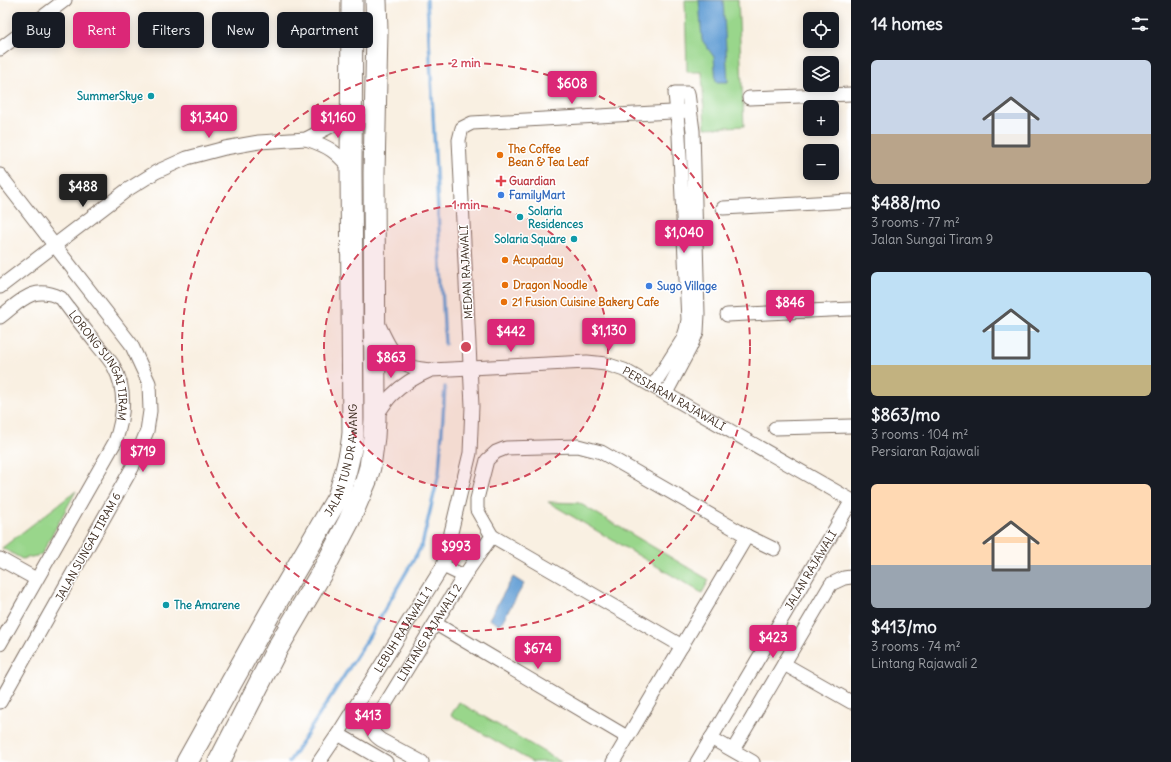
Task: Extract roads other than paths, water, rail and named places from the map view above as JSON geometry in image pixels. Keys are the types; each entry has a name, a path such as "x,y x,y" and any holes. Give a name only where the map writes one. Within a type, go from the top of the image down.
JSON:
{"main road":[{"name":"JALAN TUN DR AWANG","path":"187,762 269,615 338,497 351,450 353,433 351,169 352,0"},
{"name":"JALAN TUN DR AWANG","path":"219,762 277,649 325,567 349,520 366,481 370,467 375,418 374,173 377,31 376,0"}],"street":[{"path":"0,49 65,0"},
{"path":"653,386 683,339 688,320 674,93 688,93 693,131 698,314 697,332 666,393"},
{"path":"749,98 851,94"},
{"path":"0,286 127,190 156,172 187,158 225,148 259,142 306,139 333,125 351,108"},
{"name":"MEDAN RAJAWALI","path":"470,368 459,140 462,128 472,123 690,111"},
{"path":"306,139 324,145 333,150 351,169"},
{"name":"JALAN SUNGAI TIRAM 6","path":"0,175 131,344 149,383 150,411 147,431 132,468 0,702"},
{"path":"723,208 851,201"},
{"name":"LORONG SUNGAI TIRAM","path":"0,317 28,296 35,293 44,292 61,298 113,366 120,382 123,397 123,412 115,442 0,644"},
{"path":"727,315 851,309"},
{"name":"PERSIARAN RAJAWALI","path":"374,313 386,342 395,354 407,365 419,368 431,370 587,362 606,364 624,370 851,501"},
{"name":"LEBUH RAJAWALI 1","path":"319,762 443,566 470,454 472,406 470,368"},
{"name":"PERSIARAN RAJAWALI","path":"375,418 391,396 403,385 431,370"},
{"path":"775,428 851,426"},
{"path":"682,646 492,536 477,510 477,499 487,460 496,452 506,448 578,446 601,452 747,536 774,549"},
{"name":"JALAN RAJAWALI","path":"697,762 851,501"},
{"name":"LINTANG RAJAWALI 2","path":"422,762 375,736 372,730 373,724 436,624 464,576 492,536"},
{"path":"613,762 747,536"},
{"path":"0,559 36,579"},
{"path":"443,566 464,576"},
{"path":"733,750 831,584 844,578 851,577"},
{"path":"436,624 627,737"},
{"path":"784,664 851,702"},
{"path":"338,734 386,762"},
{"path":"711,738 753,762"}],"water":[{"path":"699,0 723,0 728,82 716,82 714,57 702,40"},
{"path":"513,577 524,584 500,625 489,619"}],"waterway":[{"path":"427,0 445,344"},
{"path":"289,762 367,640 422,545 439,473 445,387"}],"place":[{"name":"SummerSkye","path":"151,96"},
{"name":"The Coffee Bean & Tea Leaf","path":"500,155"},
{"name":"Guardian","path":"501,181"},
{"name":"FamilyMart","path":"501,195"},
{"name":"Solaria Residences","path":"520,217"},
{"name":"Solaria Square","path":"574,239"},
{"name":"Acupaday","path":"505,260"},
{"name":"Dragon Noodle","path":"505,285"},
{"name":"Sugo Village","path":"649,286"},
{"name":"21 Fusion Cuisine Bakery Cafe","path":"504,302"},
{"name":"The Amarene","path":"166,605"}]}
